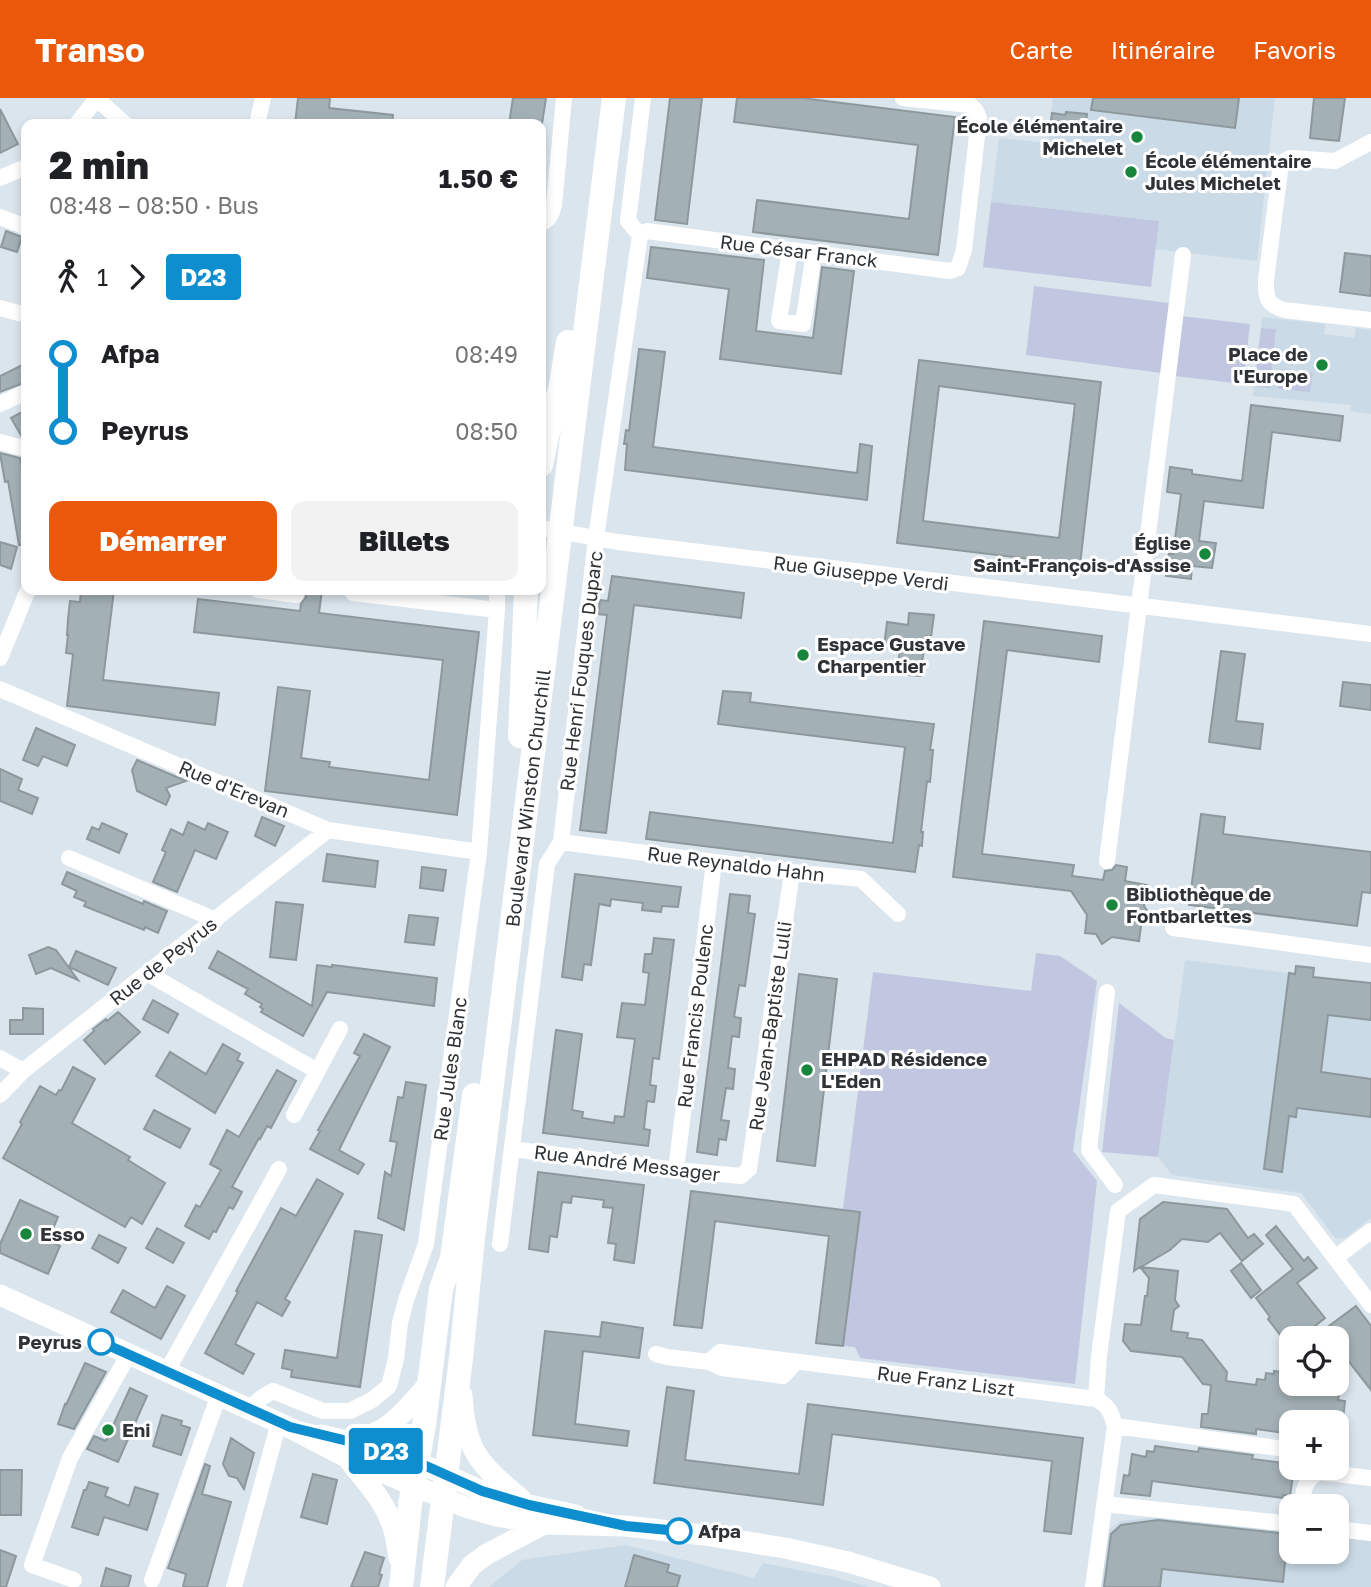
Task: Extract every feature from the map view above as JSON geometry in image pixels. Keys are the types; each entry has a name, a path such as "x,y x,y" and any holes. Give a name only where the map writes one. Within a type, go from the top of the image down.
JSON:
{"main road":[{"path":"546,441 566,358 598,98"},
{"name":"Boulevard Winston Churchill","path":"546,575 614,98"},
{"name":"Boulevard Winston Churchill","path":"402,1584 406,1470 429,1384 441,1289 452,1258 522,727 526,595"},
{"name":"Boulevard Winston Churchill","path":"432,1587 461,1358 544,595"},
{"path":"0,1295 284,1425 444,1486 482,1491 529,1505 626,1526"},
{"path":"461,1358 466,1431 476,1457 495,1478 529,1505"},
{"path":"348,1449 389,1426 429,1384"},
{"path":"348,1449 389,1515 395,1532 402,1584"},
{"path":"444,1486 465,1507 496,1516 544,1524 626,1526 785,1548 848,1562 930,1587"},
{"path":"456,1587 472,1565 487,1553 544,1524"}],"street":[{"path":"81,119 97,98 120,119"},
{"path":"258,119 263,98"},
{"path":"546,220 552,215 554,205 564,98"},
{"name":"Rue Henri Fouques Duparc","path":"500,1244 547,864 561,842 596,538 640,235 628,221 643,98"},
{"name":"Rue César Franck","path":"640,235 647,231 950,271 958,268 964,250 979,118 970,106 903,98"},
{"path":"1371,142 1335,160 1290,158 1281,163 1266,280 1266,297 1274,307 1371,320"},
{"path":"0,178 21,169"},
{"path":"0,217 21,226"},
{"path":"790,250 779,321 803,324 814,253"},
{"path":"1107,861 1183,255"},
{"path":"0,308 21,314"},
{"path":"0,404 21,394"},
{"path":"0,442 21,448"},
{"name":"Rue Giuseppe Verdi","path":"551,530 775,562 1371,634"},
{"path":"0,658 26,595"},
{"path":"370,595 497,610"},
{"name":"Rue Jules Blanc","path":"248,1409 273,1391 323,1411 350,1410 372,1400 389,1386 396,1359 400,1323 426,1244 479,852 497,595"},
{"name":"Rue d'Erevan","path":"0,689 328,830 479,852"},
{"name":"Rue de Peyrus","path":"0,1095 23,1071 328,830"},
{"name":"Rue Reynaldo Hahn","path":"561,842 861,879 898,914"},
{"path":"69,858 216,919"},
{"name":"Rue Francis Poulenc","path":"676,1170 714,862"},
{"name":"Rue Jean-Baptiste Lulli","path":"741,1176 749,1169 792,872"},
{"path":"1173,928 1371,955"},
{"path":"148,973 317,1071"},
{"path":"1107,992 1089,1150 1115,1185"},
{"path":"294,1115 340,1029"},
{"path":"0,1058 23,1071"},
{"name":"Rue André Messager","path":"512,1149 741,1176"},
{"path":"167,1371 279,1169"},
{"path":"1093,1587 1115,1426 1111,1413 1096,1399 1118,1211 1154,1185 1294,1205 1371,1305"},
{"path":"1335,1258 1371,1231"},
{"name":"Rue Franz Liszt","path":"656,1354 709,1362 720,1352 1096,1399"},
{"path":"74,1580 32,1565 70,1458 129,1354"},
{"path":"152,1580 219,1395"},
{"path":"234,1587 284,1425"},
{"path":"1115,1426 1279,1448"},
{"path":"1349,1475 1371,1478"},
{"path":"1104,1504 1279,1523"},
{"path":"1349,1530 1371,1533"}],"shaded area":[{"name":"École élémentaire Jules Michelet","path":"1053,98 1275,98 1257,261 1155,249 1158,221 991,202 999,138 1048,143"},
{"path":"991,202 1159,221 1151,287 983,267"},
{"path":"1034,286 1169,303 1161,373 1026,355"},
{"path":"1181,316 1250,324 1243,384 1174,376"},
{"name":"Place de l'Europe","path":"1262,317 1325,324 1324,334 1354,338 1356,328 1371,330 1371,414 1350,411 1351,405 1253,396 1254,386 1270,387 1276,330 1261,328"},
{"path":"1261,328 1276,329 1270,388 1254,386"},
{"path":"1280,369 1313,373 1310,392 1278,389"},
{"path":"1036,953 1060,956 1097,981 1073,1151 1097,1181 1075,1384 860,1358 855,1347 843,1346 859,1212 843,1209 873,972 1031,991"},
{"path":"1185,960 1295,974 1296,966 1314,968 1314,977 1371,983 1371,1218 1345,1238 1335,1238 1301,1193 1172,1175 1158,1157"},
{"path":"1119,1003 1166,1038 1174,1040 1158,1157 1102,1152"},
{"path":"1170,1516 1279,1530 1279,1564 1349,1564 1349,1538 1371,1541 1371,1587 1101,1587 1108,1531 1120,1521"},
{"name":"Afpa","path":"626,1545 754,1578 763,1563 835,1577 869,1587 489,1587 522,1560"}],"building":[{"path":"298,98 330,98 329,108 393,115 393,119 296,119"},
{"path":"513,98 546,98 543,119 510,119"},
{"path":"670,98 702,98 687,224 655,220"},
{"path":"737,98 802,98 955,117 938,255 753,232 757,200 909,219 918,145 734,122"},
{"path":"1093,98 1239,98 1235,128 1091,110"},
{"path":"1314,98 1345,98 1339,141 1310,138"},
{"path":"0,109 18,144 0,153"},
{"path":"1066,112 1087,114 1085,128 1070,125 1070,131 1050,129 1052,113 1065,115"},
{"path":"6,231 21,237 17,252 1,247"},
{"path":"651,247 764,260 756,331 813,338 822,267 854,271 841,374 720,359 729,289 647,278"},
{"path":"1345,253 1371,256 1371,296 1340,292"},
{"path":"639,349 665,352 653,447 857,473 860,444 872,446 867,500 625,470 627,444 624,444 626,430 629,431"},
{"path":"919,360 1101,382 1080,565 897,543","holes":["939,386 1075,404 1059,538 923,521"]},
{"path":"21,366 21,384 0,392 0,376"},
{"path":"1251,405 1343,416 1340,441 1272,432 1263,508 1204,501 1199,541 1216,543 1212,568 1192,566 1191,579 1166,576 1169,553 1173,554 1181,494 1167,492 1170,467 1192,470 1192,474 1242,481"},
{"path":"21,413 21,435 11,418"},
{"path":"0,453 20,458 21,545 8,481 5,482"},
{"path":"0,542 17,547 11,569 0,565"},
{"path":"612,576 744,593 741,618 634,605 606,833 580,830 607,615 598,614 600,600 608,601"},
{"path":"81,595 113,595 103,680 219,693 215,725 67,706 73,654 66,653 70,601 80,602"},
{"path":"321,595 319,613 479,632 457,815 265,791 278,687 310,691 301,758 330,762 329,767 429,780 443,660 194,632 198,599 300,611 306,597"},
{"path":"909,613 934,615 931,637 926,636 920,676 897,674 900,649 884,647 887,622 908,625"},
{"path":"984,621 1102,636 1099,662 1007,650 982,854 1074,865 1072,876 1103,880 1105,871 1112,870 1116,865 1127,867 1125,881 1147,885 1144,906 1152,918 1141,926 1139,941 1112,937 1102,944 1096,934 1085,933 1087,915 1071,891 953,877"},
{"path":"1221,651 1245,654 1236,721 1263,724 1260,749 1209,742"},
{"path":"1343,682 1371,685 1371,710 1340,706"},
{"path":"723,691 751,693 750,702 934,724 930,750 933,750 930,782 927,781 921,832 922,846 919,845 915,872 646,839 650,812 893,843 905,747 718,724"},
{"path":"36,728 75,745 67,766 43,756 38,766 23,760"},
{"path":"137,760 186,781 166,788 170,796 166,805 137,791 132,770"},
{"path":"0,769 22,779 18,790 38,798 32,814 0,801"},
{"path":"1201,814 1225,817 1223,834 1371,852 1371,893 1362,892 1357,926 1189,905"},
{"path":"262,817 284,826 275,846 255,836"},
{"path":"188,822 205,830 208,823 228,832 216,859 195,850 177,892 153,882 166,852 162,850 171,829 183,835"},
{"path":"102,823 127,834 119,853 87,839 92,827 99,830"},
{"path":"327,854 378,861 375,887 323,881"},
{"path":"422,867 446,870 443,891 420,888"},
{"path":"67,872 143,904 144,901 167,911 158,933 84,906 86,902 74,897 77,891 62,884"},
{"path":"575,874 681,887 678,907 662,906 661,912 642,910 643,903 611,899 610,906 599,904 591,965 584,964 582,980 562,977"},
{"path":"730,894 750,896 748,913 755,914 745,986 739,985 734,1017 741,1018 739,1037 732,1036 728,1068 735,1069 733,1089 726,1088 721,1120 729,1121 726,1140 719,1139 717,1155 697,1152"},
{"path":"276,902 303,905 296,960 270,957"},
{"path":"409,915 438,918 434,945 405,942"},
{"path":"654,938 674,940 659,1059 653,1058 650,1085 656,1086 654,1102 647,1101 644,1129 650,1130 648,1146 543,1133 556,1030 582,1034 572,1110 583,1112 582,1118 614,1123 615,1116 624,1117 635,1039 617,1037 622,1003 645,1005 649,973 643,972 645,954 652,954"},
{"path":"48,947 56,950 78,980 51,968 36,974 29,955"},
{"path":"76,951 116,968 108,985 69,967"},
{"path":"218,951 312,1006 317,965 332,965 437,978 434,1006 327,992 303,1036 261,1012 262,1004 245,994 248,989 209,968"},
{"path":"1296,966 1314,968 1313,977 1371,983 1371,1020 1328,1015 1321,1072 1371,1079 1371,1117 1297,1108 1296,1117 1289,1116 1282,1172 1264,1169 1289,973 1295,974"},
{"name":"EHPAD Résidence L'Eden","path":"799,974 837,979 815,1166 777,1161"},
{"path":"153,1000 178,1014 168,1033 143,1019"},
{"path":"23,1008 43,1009 43,1034 10,1034 10,1020 23,1020"},
{"path":"118,1012 140,1032 105,1064 84,1040 93,1029"},
{"path":"364,1034 390,1047 339,1150 364,1164 358,1174 310,1149 360,1056 354,1053"},
{"path":"223,1044 240,1054 237,1060 243,1063 215,1113 156,1076 170,1052 206,1074"},
{"path":"73,1067 95,1079 72,1123 130,1157 128,1160 165,1183 142,1224 131,1217 125,1227 3,1158 40,1086 56,1095 61,1091"},
{"path":"277,1070 296,1081 271,1128 267,1126 259,1138 232,1187 242,1192 233,1209 229,1207 216,1232 213,1231 209,1239 185,1226 196,1205 200,1207 221,1170 210,1164 227,1130 239,1137"},
{"path":"406,1082 426,1085 404,1230 378,1218 385,1172 391,1176 397,1142 390,1141 398,1097 403,1098"},
{"path":"154,1110 190,1129 180,1148 144,1129"},
{"path":"538,1172 644,1185 634,1263 614,1260 616,1244 608,1243 613,1208 603,1207 604,1200 572,1196 571,1203 562,1202 557,1237 550,1236 548,1252 529,1249"},
{"path":"317,1179 343,1194 285,1299 290,1302 282,1316 257,1302 235,1344 254,1354 243,1374 205,1353 281,1208 296,1216"},
{"path":"691,1191 860,1212 843,1346 816,1343 829,1236 715,1221 702,1328 674,1325"},
{"path":"20,1200 58,1217 48,1240 60,1246 48,1274 0,1253 0,1244"},
{"path":"1163,1202 1227,1209 1248,1238 1254,1234 1263,1244 1242,1261 1220,1233 1208,1242 1182,1239 1170,1250 1141,1267 1178,1271 1175,1300 1179,1306 1174,1310 1171,1331 1188,1333 1187,1338 1202,1340 1227,1372 1226,1381 1256,1385 1257,1379 1265,1380 1266,1373 1279,1372 1279,1396 1339,1396 1338,1400 1345,1401 1344,1410 1279,1410 1279,1432 1256,1429 1256,1434 1201,1427 1202,1414 1208,1414 1211,1385 1203,1384 1182,1357 1131,1351 1123,1341 1125,1324 1141,1325 1147,1296 1149,1278 1140,1267 1134,1271 1140,1219"},
{"path":"1276,1226 1304,1261 1308,1257 1317,1268 1297,1283 1325,1318 1315,1326 1279,1326 1279,1333 1256,1298 1293,1269 1266,1235"},
{"path":"157,1228 184,1243 173,1263 146,1248"},
{"path":"355,1231 382,1235 360,1387 291,1377 292,1370 282,1368 285,1350 337,1358"},
{"path":"99,1235 126,1248 118,1263 92,1248"},
{"path":"1241,1263 1261,1290 1251,1298 1231,1271"},
{"path":"167,1286 185,1296 161,1339 111,1312 123,1290 155,1308"},
{"path":"1356,1306 1371,1326 1371,1390 1349,1362 1349,1326 1329,1326"},
{"path":"602,1322 643,1328 639,1358 583,1351 575,1424 629,1431 627,1446 533,1435 545,1331 600,1337"},
{"path":"85,1363 106,1372 74,1429 58,1424"},
{"path":"667,1387 694,1391 685,1460 799,1474 808,1404 1083,1438 1071,1534 1044,1531 1052,1461 832,1434 823,1505 654,1483"},
{"path":"130,1388 147,1396 118,1462 87,1449 94,1436 106,1441"},
{"path":"162,1415 182,1421 181,1425 190,1428 181,1455 153,1446"},
{"path":"231,1438 254,1453 244,1489 237,1478 229,1476 223,1464"},
{"path":"1155,1446 1198,1452 1199,1448 1253,1455 1252,1459 1279,1462 1279,1480 1292,1480 1290,1494 1279,1494 1279,1497 1152,1481 1150,1496 1121,1493 1124,1475 1129,1476 1132,1454 1146,1457 1147,1451 1154,1452"},
{"path":"205,1464 210,1466 202,1494 231,1502 207,1587 183,1587 186,1574 168,1568"},
{"path":"0,1470 22,1470 21,1515 0,1515"},
{"path":"313,1474 337,1480 327,1524 301,1517"},
{"path":"89,1482 108,1488 105,1496 129,1506 135,1487 158,1494 147,1530 104,1517 98,1535 72,1527"},
{"path":"1158,1520 1279,1533 1279,1564 1285,1564 1283,1582 1162,1569 1160,1587 1104,1587 1111,1534 1121,1525"},
{"path":"0,1550 16,1556 6,1587 0,1587"},
{"path":"365,1552 384,1558 378,1587 351,1587"},
{"path":"634,1555 669,1565 667,1572 680,1576 677,1587 625,1587"},
{"path":"106,1568 131,1576 128,1587 101,1587"}],"bus line":[{"name":"D23","path":"101,1342 290,1427 397,1453 482,1491 529,1505 626,1526 679,1531"}],"place":[{"name":"École élémentaire Michelet","path":"1137,137"},
{"name":"École élémentaire Jules Michelet","path":"1131,172"},
{"name":"Place de l'Europe","path":"1322,365"},
{"name":"Église Saint-François-d'Assise","path":"1205,554"},
{"name":"Espace Gustave Charpentier","path":"803,655"},
{"name":"Bibliothèque de Fontbarlettes","path":"1112,905"},
{"name":"EHPAD Résidence L'Eden","path":"807,1070"},
{"name":"Esso","path":"26,1234"},
{"name":"Peyrus","path":"101,1342"},
{"name":"Eni","path":"108,1430"},
{"name":"Afpa","path":"679,1531"}]}
